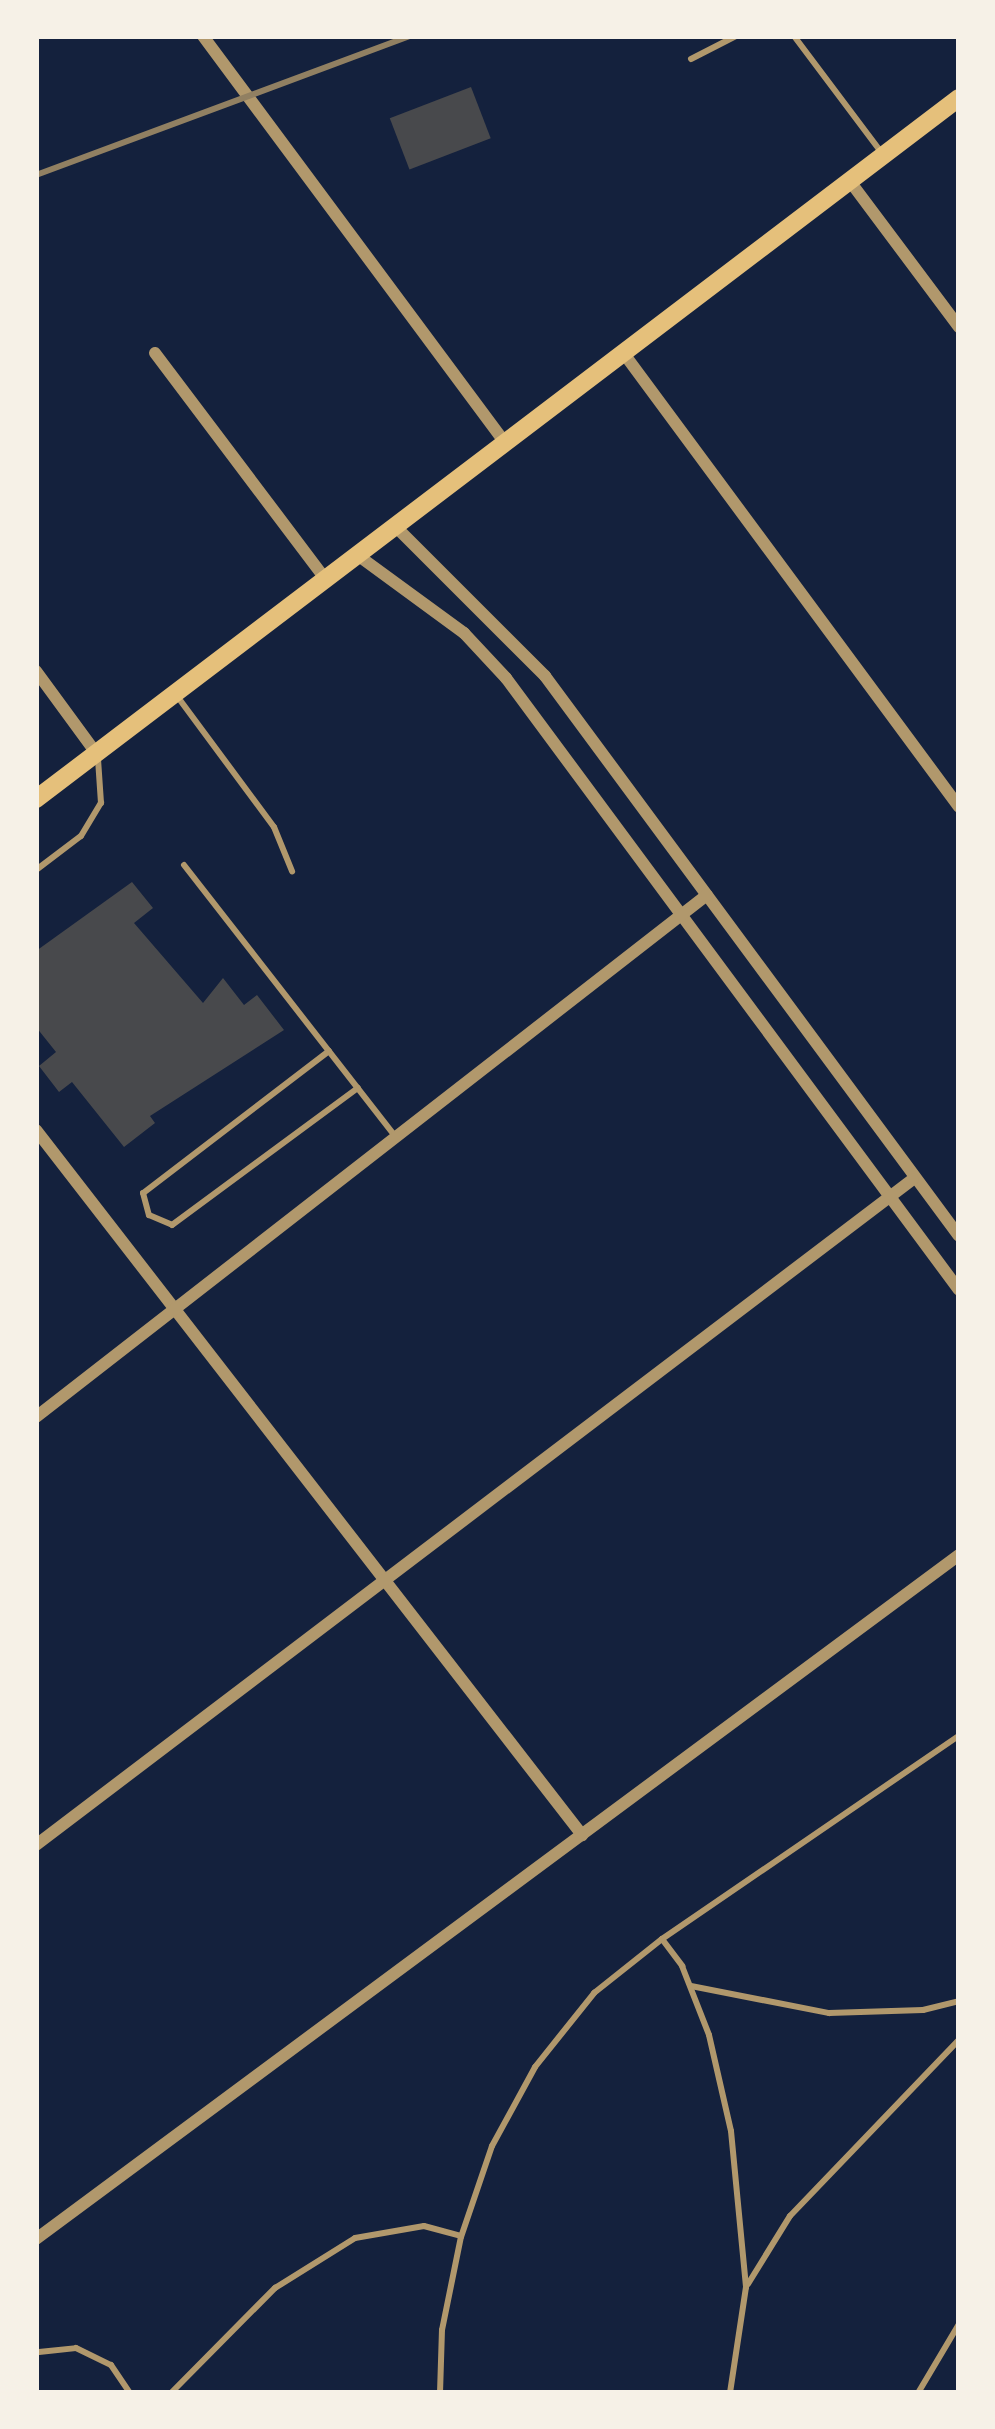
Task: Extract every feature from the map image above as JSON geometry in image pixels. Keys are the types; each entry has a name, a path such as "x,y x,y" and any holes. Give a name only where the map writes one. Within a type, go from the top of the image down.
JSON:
{"main road":[{"path":"36,799 502,440 959,98"}],"street":[{"path":"203,36 502,440"},
{"path":"849,180 959,327"},
{"path":"622,351 959,807"},
{"path":"154,353 325,579"},
{"path":"393,524 518,643 959,1236"},
{"path":"356,554 464,633 506,678 959,1290"},
{"path":"36,671 96,753"},
{"path":"36,1417 707,895"},
{"path":"36,1130 582,1835"},
{"path":"36,1845 913,1179"},
{"path":"36,2239 959,1556"}],"lane":[{"path":"691,59 736,36"},
{"path":"794,36 884,155"},
{"path":"175,693 274,826 292,871"},
{"path":"36,869 81,836 100,803 105,785 96,753"},
{"path":"184,865 396,1138"},
{"path":"329,1051 143,1193 149,1215 172,1225 358,1088"},
{"path":"440,2393 442,2330 461,2237 492,2146 535,2067 594,1994 662,1939 959,1736"},
{"path":"662,1939 689,1985 731,2131 746,2287 730,2393"},
{"path":"689,1985 830,2013 959,2001"},
{"path":"746,2287 790,2216 959,2040"},
{"path":"171,2393 274,2288 355,2238 424,2226 461,2237"},
{"path":"918,2393 959,2324"},
{"path":"37,2354 76,2348 111,2365 130,2393"}],"building":[{"path":"471,87 491,138 409,170 390,118"},
{"path":"132,882 153,908 134,923 203,1003 223,978 244,1005 257,995 284,1030 150,1116 155,1123 124,1147 72,1082 59,1092 39,1066 56,1052 36,1027 36,951"}],"railway":[{"path":"36,175 409,36"}]}
